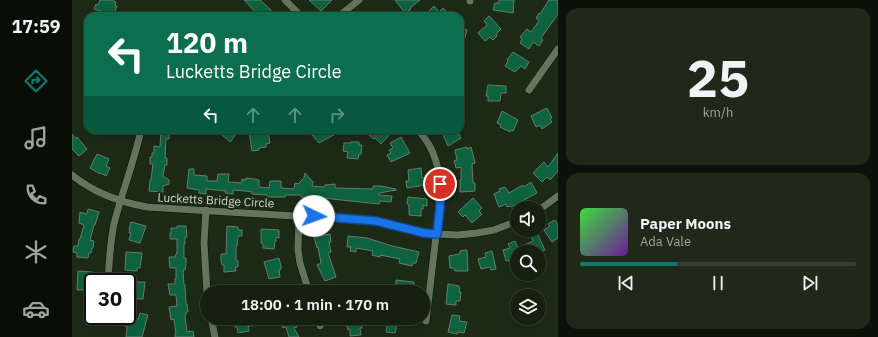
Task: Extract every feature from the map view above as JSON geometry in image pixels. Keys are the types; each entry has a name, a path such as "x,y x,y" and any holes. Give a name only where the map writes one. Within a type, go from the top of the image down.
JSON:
{"street":[{"path":"285,0 297,12"},
{"path":"344,12 359,0"},
{"path":"529,90 558,48"},
{"path":"109,273 112,238 140,134"},
{"path":"421,134 435,154 440,174 441,194 430,289"},
{"name":"Lucketts Bridge Circle","path":"72,175 94,190 121,202 147,206 376,221 424,233 437,234 476,233 494,230 510,224"},
{"path":"546,205 558,196"},
{"path":"206,210 204,243 207,285"},
{"path":"299,216 298,250 300,263 307,285"},
{"path":"212,325 215,337"}],"building":[{"path":"100,0 111,0 116,2 115,6 117,6 114,12 104,12 94,9 96,4 98,5"},
{"path":"244,0 260,0 271,10 269,12 255,12"},
{"path":"309,0 332,0 321,11"},
{"path":"395,0 420,0 410,8 411,9 404,12"},
{"path":"499,0 514,0 513,13 493,10 495,3 499,3"},
{"path":"549,0 558,0 558,14 541,38 543,40 539,46 533,42 529,49 520,43 522,39 520,37 527,29 531,32 539,21 536,18"},
{"path":"434,6 439,12 428,12"},
{"path":"443,8 447,12 439,12"},
{"path":"489,16 501,29 493,40 490,37 485,41 478,33 487,25 484,21"},
{"path":"464,29 467,30 464,41"},
{"path":"513,52 529,62 525,69 521,66 515,72 505,66 508,61 507,60"},
{"path":"488,85 506,86 506,93 501,93 500,101 488,101 488,96 486,96"},
{"path":"547,108 552,118 550,119 552,122 542,129 540,125 536,127 531,116"},
{"path":"502,111 518,120 513,131 511,130 510,132 500,127 501,125 497,123"},
{"path":"72,134 76,139 77,137 87,149 79,156 72,149"},
{"path":"161,134 169,134 169,139 166,139 165,158 167,158 167,165 165,165 163,176 169,180 169,184 163,186 163,192 149,191 153,164 150,164 150,157 152,157 152,153 154,153 154,146 160,147"},
{"path":"221,134 236,134 230,142"},
{"path":"249,134 268,134 270,143 266,144 266,147 252,151"},
{"path":"311,134 336,134 319,143"},
{"path":"370,134 390,134 381,144 369,135"},
{"path":"443,134 459,134 461,138 448,146"},
{"path":"401,137 410,153 391,162 387,155 391,153 389,150 393,148 390,143"},
{"path":"359,142 359,145 362,145 361,154 359,154 358,159 347,158 348,152 343,151 344,143"},
{"path":"467,147 467,149 471,147 475,163 472,164 475,191 460,192 461,167 456,168 454,161 457,160 455,150"},
{"path":"558,153 558,171 550,180 547,177 542,182 533,173 544,162 548,167"},
{"path":"97,154 109,159 106,166 110,168 106,176 90,168"},
{"path":"421,168 422,178 425,178 426,185 407,188 406,181 409,181 408,170"},
{"path":"189,169 194,169 194,175 207,176 207,181 217,181 218,174 229,174 228,182 242,183 242,179 254,179 259,180 259,187 269,188 270,181 281,181 281,188 294,189 295,183 298,184 304,178 305,173 313,182 312,186 324,187 325,185 335,184 335,188 373,189 373,186 381,186 396,190 379,193 379,195 392,196 391,202 380,201 379,204 323,198 312,198 312,200 305,200 305,197 301,197 301,195 267,197 267,195 233,190 233,194 225,193 226,191 206,189 206,194 199,193 199,190 187,188"},
{"path":"531,182 537,193 522,201 510,201 510,206 507,207 506,204 499,207 494,194 500,191 499,189 505,187 509,193 523,185 524,187"},
{"path":"408,197 427,199 427,206 423,205 423,209 421,209 421,216 409,215 409,206 407,203"},
{"path":"473,198 482,208 479,211 482,214 472,223 465,215 463,217 458,212"},
{"path":"88,209 99,212 90,240 94,241 93,248 91,253 89,253 88,258 77,257 77,253 73,252 74,246 78,246 84,225 79,223 80,212 87,214"},
{"path":"555,220 558,225 558,238 552,242 546,233 546,229 550,226 548,224"},
{"path":"131,222 146,226 140,243 129,240 131,233 129,233 129,229"},
{"path":"177,226 186,226 187,237 185,237 184,244 184,258 186,258 186,265 185,270 183,270 188,312 186,312 185,316 187,332 193,331 194,337 175,337 174,319 171,320 169,307 177,306 176,295 170,295 168,284 175,284 176,279 176,268 170,268 169,257 175,257 177,252 177,239 170,239 170,233 171,228 177,228"},
{"path":"227,226 238,227 238,230 242,230 242,236 238,236 236,246 236,260 238,261 238,267 235,267 236,271 224,272 221,254 226,254"},
{"path":"261,229 279,230 279,238 276,237 274,249 263,248 263,244 261,243"},
{"path":"330,234 331,242 329,242 331,252 328,253 336,277 325,281 317,265 321,263 318,247 317,248 314,237"},
{"path":"348,236 367,238 392,246 419,252 416,263 413,263 412,266 399,263 400,259 372,255 373,251 356,248 356,252 350,251 351,247 347,247"},
{"path":"531,237 539,237 543,245 524,245 533,241"},
{"path":"515,241 517,245 510,245 510,248 508,244"},
{"path":"510,248 510,263 508,260 506,261 503,250"},
{"path":"467,250 468,271 455,271 454,268 450,268 449,256 460,254 460,251"},
{"path":"492,251 496,269 491,270 490,267 481,269 478,259 486,257 485,253"},
{"path":"126,252 142,253 140,268 137,268 137,271 125,270"},
{"path":"279,258 281,266 281,269 279,270 280,277 269,279 264,262"},
{"path":"78,271 92,272 84,273 84,290 77,290"},
{"path":"396,280 414,282 414,285 396,285"},
{"path":"136,282 145,282 143,299 136,299"},
{"path":"448,284 459,286 460,288 460,301 456,301 456,305 446,304"},
{"path":"140,313 148,315 142,337 126,337 127,327 123,325 136,325 136,320 138,320"},
{"path":"452,315 460,316 459,321 467,322 464,333 458,332 457,334 448,332"},
{"path":"234,325 252,326 248,326 249,331 238,333 237,327 235,327"},
{"path":"282,325 297,325 297,327 294,328 299,337 289,337 286,327 283,328"},
{"path":"347,325 362,325 362,328 360,328 361,335 350,336 350,329 348,330"},
{"path":"387,325 397,325 395,333 386,332"}],"route":[{"path":"314,216 376,221 424,233 437,234 441,194 440,184"}]}
